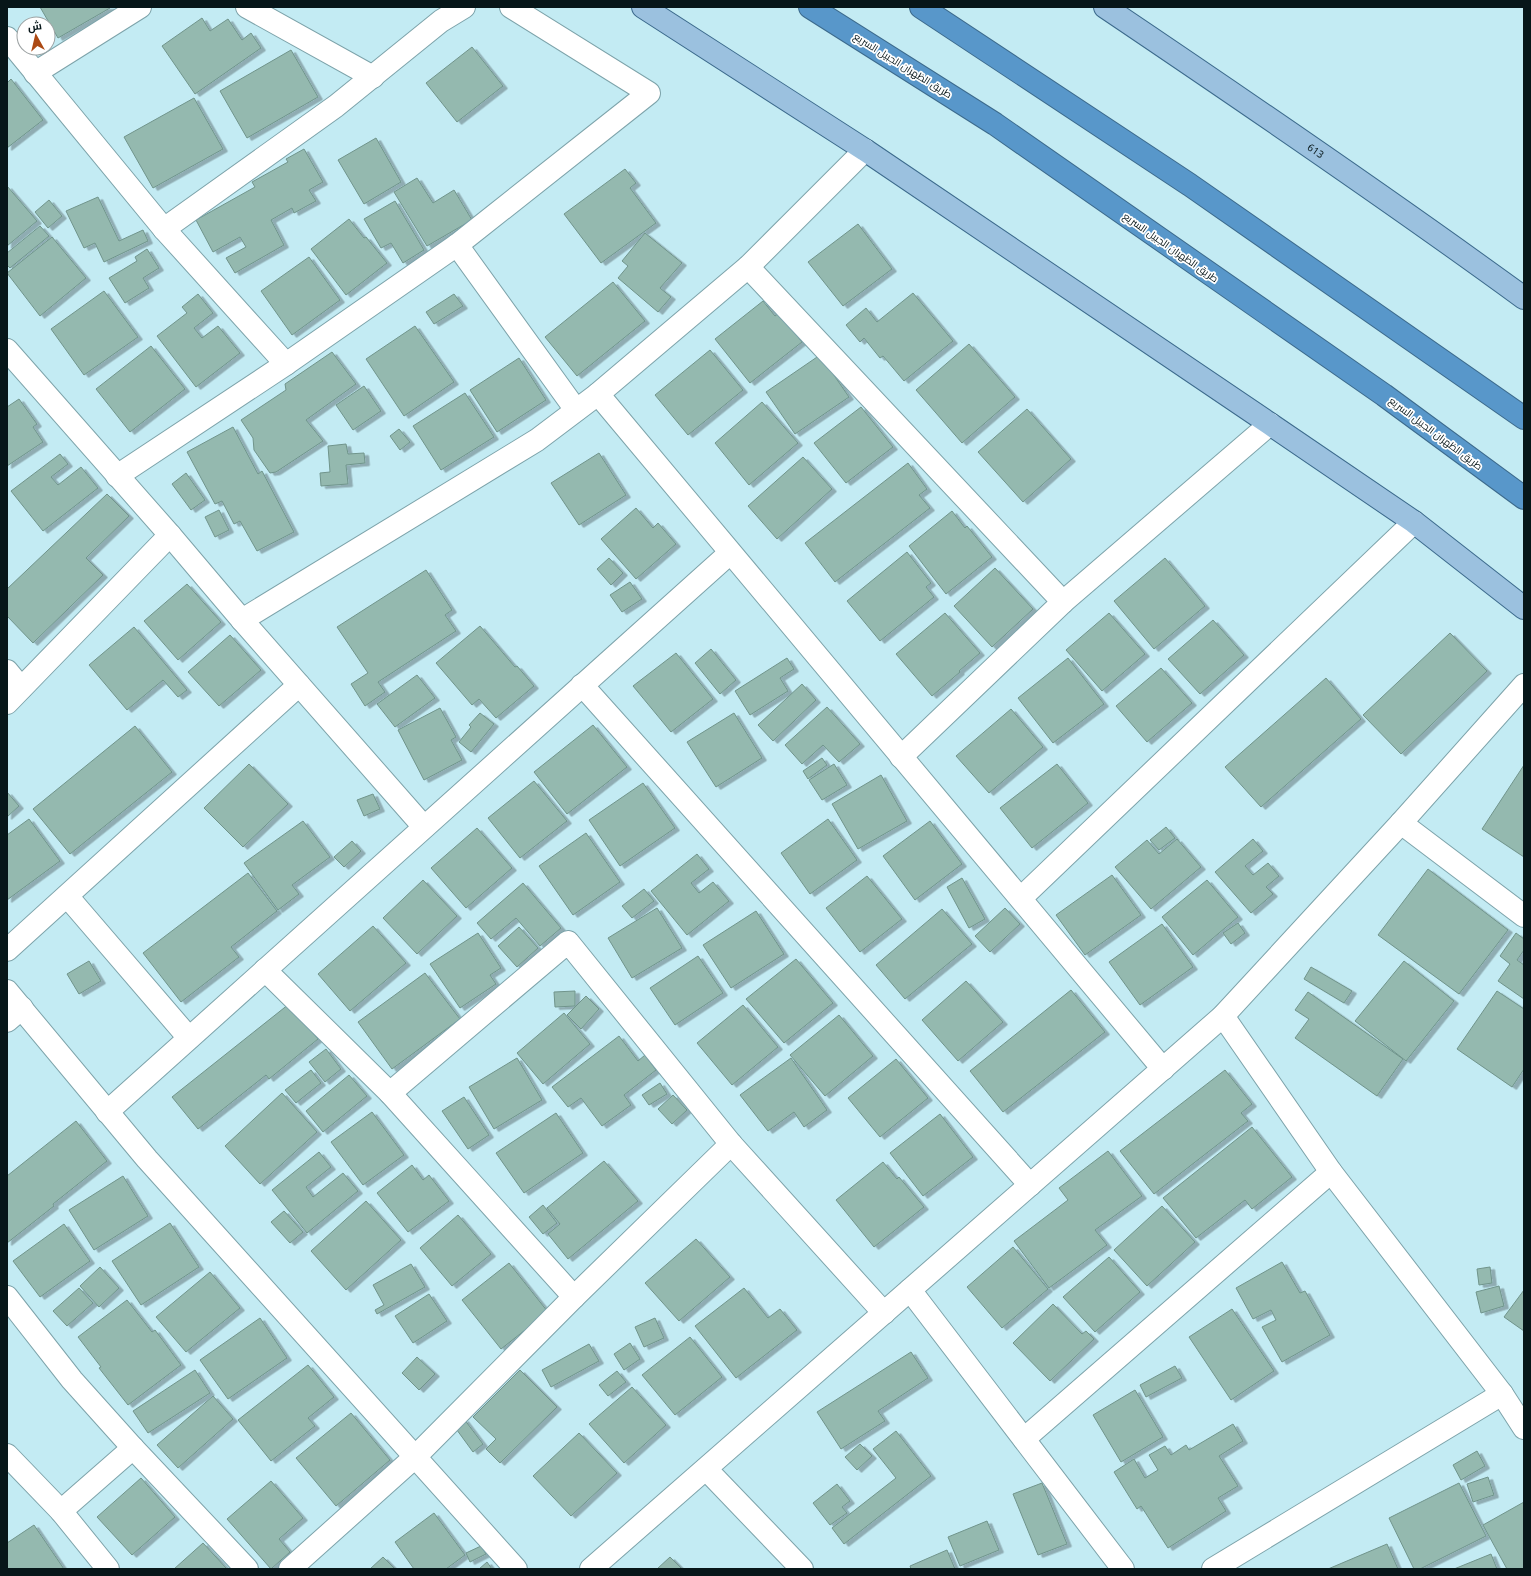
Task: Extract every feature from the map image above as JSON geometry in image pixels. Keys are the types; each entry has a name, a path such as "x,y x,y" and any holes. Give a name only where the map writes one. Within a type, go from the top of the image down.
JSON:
{"highway":[{"name":"طريق الظهران الجبيل السريع","path":"810,7 995,124 1384,395 1524,498"},
{"path":"921,7 1190,185 1524,418"}],"main road":[{"path":"642,7 865,150 1414,522 1524,608"},
{"name":"613","path":"1105,7 1246,102 1446,241 1524,298"}],"street":[{"path":"35,73 140,7"},
{"path":"247,7 373,77"},
{"path":"164,229 336,106 441,21 464,7"},
{"path":"117,476 286,364 457,245 649,93 511,7"},
{"path":"7,38 164,229 286,364"},
{"path":"242,620 537,440 598,394 748,267 865,150"},
{"path":"457,245 576,410"},
{"path":"748,267 1063,602"},
{"path":"7,350 424,827"},
{"path":"598,394 1163,1069"},
{"path":"901,757 1063,602 1270,424"},
{"path":"1021,898 1414,522"},
{"path":"7,671 14,695 170,535"},
{"path":"108,1112 730,553"},
{"path":"7,950 299,685"},
{"path":"582,685 1030,1185"},
{"path":"592,1569 1223,1016 1401,824 1524,685"},
{"path":"1401,824 1524,916"},
{"path":"67,896 189,1038"},
{"path":"390,1092 568,942 731,1144 884,1313"},
{"path":"265,970 390,1092 574,1297"},
{"path":"7,991 14,1015 108,1112 147,1159 516,1569"},
{"path":"1223,1016 1331,1172 1502,1394 1524,1428"},
{"path":"290,1569 415,1457 574,1297 731,1144"},
{"path":"1024,1439 1331,1172"},
{"path":"910,1290 1123,1569"},
{"path":"7,1297 72,1380 133,1448 247,1569"},
{"path":"1213,1569 1502,1394"},
{"path":"61,1511 133,1448"},
{"path":"7,1455 61,1511 108,1569"},
{"path":"706,1469 802,1569"}],"building":[{"path":"40,7 110,7 58,38 56,35 56,16 45,16"},
{"path":"202,18 210,31 228,19 242,40 251,33 261,48 195,94 162,46"},
{"path":"472,47 503,86 457,122 426,83"},
{"path":"291,50 318,97 247,138 220,91"},
{"path":"11,79 43,120 7,148 7,83"},
{"path":"194,98 223,149 153,188 124,137"},
{"path":"376,138 401,182 364,204 338,160"},
{"path":"304,149 323,182 309,190 316,201 294,213 292,208 271,220 284,245 235,273 226,258 246,247 240,237 213,252 196,220 255,187 252,182 288,162 286,159"},
{"path":"625,169 636,183 630,188 656,223 601,263 564,214"},
{"path":"417,178 433,203 454,190 472,220 427,246 394,192"},
{"path":"7,186 37,221 7,246"},
{"path":"98,197 119,241 143,230 148,241 104,262 95,243 84,248 66,211"},
{"path":"49,200 62,216 48,228 35,212"},
{"path":"395,201 424,250 403,263 391,243 381,248 364,219"},
{"path":"349,219 387,263 346,295 311,249"},
{"path":"858,224 892,269 843,306 808,262"},
{"path":"40,226 49,236 10,268 7,265 7,253"},
{"path":"645,233 682,263 660,288 671,297 658,312 618,278 628,266 622,261"},
{"path":"52,237 86,278 40,316 7,273"},
{"path":"147,249 159,268 143,278 149,288 125,303 109,278 137,261 135,257"},
{"path":"309,257 340,300 292,335 261,291"},
{"path":"613,282 645,321 577,376 545,337"},
{"path":"104,291 138,337 84,375 51,329"},
{"path":"913,293 953,341 904,381 883,356 880,358 864,338 860,342 846,325 866,308 877,322"},
{"path":"198,294 213,313 194,328 202,338 218,326 240,353 196,387 157,336 187,313 182,307"},
{"path":"454,294 463,306 434,324 426,312"},
{"path":"763,301 775,316 779,313 802,342 750,383 715,339"},
{"path":"415,326 454,382 404,416 366,359"},
{"path":"969,344 1015,397 962,443 916,390"},
{"path":"151,346 185,389 130,432 96,389"},
{"path":"710,350 743,390 688,435 655,395"},
{"path":"332,352 356,384 306,420 323,441 276,472 270,473 254,450 253,438 241,420 286,390 285,384"},
{"path":"820,355 849,397 795,434 766,392"},
{"path":"519,358 546,400 497,432 470,390"},
{"path":"364,386 381,411 353,430 336,405"},
{"path":"465,393 494,437 441,470 413,426"},
{"path":"19,399 37,424 33,427 43,442 7,466 7,407"},
{"path":"762,402 798,443 749,485 715,443"},
{"path":"861,407 893,447 846,483 814,443"},
{"path":"1027,409 1071,459 1023,502 978,452"},
{"path":"233,427 258,474 262,471 294,532 257,551 240,521 234,524 222,501 215,504 187,452"},
{"path":"399,429 410,442 400,450 390,436"},
{"path":"346,444 348,454 364,453 365,463 346,465 348,484 321,486 320,473 330,472 328,446"},
{"path":"599,453 626,495 579,525 551,483"},
{"path":"60,454 68,464 51,477 58,485 81,467 98,488 43,531 11,491"},
{"path":"803,457 832,489 777,539 748,506"},
{"path":"908,463 927,489 919,495 930,508 835,582 805,543"},
{"path":"186,473 205,500 191,510 172,484"},
{"path":"107,494 129,516 86,558 103,575 33,643 7,616 7,589"},
{"path":"636,508 653,528 658,523 676,544 636,579 601,539"},
{"path":"219,510 229,530 215,537 205,517"},
{"path":"952,511 965,528 967,526 992,557 946,594 909,546"},
{"path":"907,552 931,583 926,587 934,597 880,641 847,601"},
{"path":"609,558 623,573 611,585 597,569"},
{"path":"1165,558 1205,606 1154,649 1114,601"},
{"path":"995,568 1033,609 992,647 954,606"},
{"path":"426,570 452,610 445,615 456,631 378,682 385,692 365,706 351,684 368,673 337,627"},
{"path":"630,582 642,599 622,612 610,595"},
{"path":"187,584 221,622 178,660 144,621"},
{"path":"945,613 980,653 932,696 896,654"},
{"path":"1109,613 1145,654 1102,691 1066,650"},
{"path":"1213,620 1244,655 1200,694 1168,659"},
{"path":"480,626 515,667 517,666 534,686 496,718 479,699 472,705 436,663"},
{"path":"134,627 187,690 178,697 163,680 127,710 89,665"},
{"path":"1450,633 1487,671 1401,754 1363,715"},
{"path":"230,635 261,670 219,706 188,672"},
{"path":"711,649 736,680 720,694 695,663"},
{"path":"676,653 713,699 671,732 633,686"},
{"path":"787,658 794,669 780,678 788,691 750,715 735,691"},
{"path":"1068,658 1104,704 1053,743 1018,698"},
{"path":"1161,668 1192,703 1147,742 1116,706"},
{"path":"417,675 435,698 395,727 377,704"},
{"path":"1326,678 1361,719 1261,807 1225,767"},
{"path":"802,684 816,700 773,741 758,725"},
{"path":"827,707 860,744 839,762 823,745 802,764 785,745"},
{"path":"440,708 456,737 451,740 462,760 424,780 398,730"},
{"path":"1011,709 1043,747 989,793 956,756"},
{"path":"480,713 494,724 471,752 459,742 471,727 469,725"},
{"path":"734,713 762,758 716,787 687,742"},
{"path":"593,725 627,767 567,814 534,772"},
{"path":"135,726 172,772 70,854 33,809"},
{"path":"822,758 827,765 808,779 803,771"},
{"path":"249,764 288,804 243,847 204,808"},
{"path":"834,764 847,785 822,800 809,780"},
{"path":"1057,764 1088,803 1032,848 1000,808"},
{"path":"1524,765 1524,857 1482,829"},
{"path":"881,775 907,821 858,849 832,804"},
{"path":"534,781 567,821 520,858 488,818"},
{"path":"643,783 675,828 620,866 589,820"},
{"path":"7,792 19,806 7,817"},
{"path":"373,794 380,809 364,816 357,800"},
{"path":"29,819 60,861 7,900 7,835"},
{"path":"828,819 857,860 810,894 781,853"},
{"path":"303,821 330,857 292,885 299,894 278,910 244,863"},
{"path":"930,821 962,864 915,900 883,856"},
{"path":"1166,827 1175,838 1159,850 1150,840"},
{"path":"477,828 512,868 466,908 431,868"},
{"path":"586,833 620,882 573,915 539,866"},
{"path":"1177,839 1201,867 1151,909 1115,867 1147,840 1159,854"},
{"path":"1253,839 1263,851 1245,866 1253,875 1268,863 1279,876 1266,887 1273,894 1251,913 1215,872"},
{"path":"352,841 361,851 344,867 334,857"},
{"path":"697,854 709,869 691,883 699,893 713,882 729,901 687,935 651,891"},
{"path":"1428,869 1508,930 1459,994 1378,935"},
{"path":"248,873 277,911 231,947 239,957 181,1002 143,953"},
{"path":"1112,875 1141,915 1085,955 1056,915"},
{"path":"867,876 902,919 860,952 826,908"},
{"path":"962,878 985,919 969,928 947,887"},
{"path":"423,880 457,916 417,954 383,918"},
{"path":"1207,880 1238,917 1193,955 1162,917"},
{"path":"523,883 561,928 540,946 516,918 491,939 477,923"},
{"path":"644,889 654,901 632,918 622,906"},
{"path":"657,908 682,948 632,978 608,938"},
{"path":"1005,908 1020,924 990,952 975,936"},
{"path":"942,909 972,944 905,999 876,965"},
{"path":"756,911 784,954 731,988 703,945"},
{"path":"1238,923 1245,933 1231,944 1223,933"},
{"path":"1162,924 1193,967 1140,1005 1109,962"},
{"path":"373,926 406,963 350,1011 318,974"},
{"path":"519,927 538,948 517,967 498,946"},
{"path":"478,933 501,968 490,975 496,984 460,1008 430,964"},
{"path":"1516,933 1524,939 1524,950 1517,960 1524,965 1524,999 1498,981 1510,964 1500,956"},
{"path":"698,956 723,993 675,1025 650,988"},
{"path":"796,959 833,1003 784,1043 746,999"},
{"path":"89,961 101,981 79,994 67,974"},
{"path":"1404,961 1454,1001 1406,1061 1355,1021"},
{"path":"1311,967 1352,991 1344,1003 1304,979"},
{"path":"425,973 460,1019 392,1069 358,1022"},
{"path":"966,981 1003,1022 958,1061 922,1020"},
{"path":"1071,990 1105,1032 1003,1112 970,1071"},
{"path":"575,991 575,1006 555,1007 554,992"},
{"path":"1497,991 1524,1009 1524,1069 1512,1087 1457,1049"},
{"path":"1308,992 1403,1059 1377,1096 1295,1038 1309,1019 1295,1010"},
{"path":"586,996 599,1009 581,1029 567,1015"},
{"path":"289,1004 318,1039 269,1079 266,1075 198,1129 172,1097"},
{"path":"743,1005 778,1047 732,1085 697,1043"},
{"path":"564,1013 590,1044 543,1084 517,1053"},
{"path":"839,1015 873,1056 825,1096 790,1055"},
{"path":"619,1036 638,1061 645,1055 656,1070 624,1095 631,1105 602,1126 581,1098 568,1107 552,1087"},
{"path":"326,1049 341,1069 325,1082 309,1062"},
{"path":"517,1058 542,1100 494,1129 469,1087"},
{"path":"791,1058 827,1110 804,1127 794,1112 768,1131 740,1095"},
{"path":"896,1059 928,1098 880,1137 848,1098"},
{"path":"311,1070 321,1083 296,1103 285,1090"},
{"path":"1225,1070 1252,1104 1241,1113 1248,1121 1154,1194 1120,1151"},
{"path":"349,1075 367,1096 323,1132 306,1111"},
{"path":"660,1083 667,1094 649,1105 642,1095"},
{"path":"282,1093 317,1132 260,1184 225,1146"},
{"path":"673,1095 687,1110 672,1124 658,1109"},
{"path":"464,1097 489,1135 468,1149 442,1111"},
{"path":"372,1112 404,1155 363,1185 331,1142"},
{"path":"556,1113 583,1153 524,1193 496,1153"},
{"path":"940,1114 973,1157 923,1196 890,1153"},
{"path":"76,1121 107,1161 7,1243 7,1176"},
{"path":"1252,1127 1292,1177 1252,1209 1245,1200 1196,1238 1163,1198"},
{"path":"1108,1151 1142,1196 1095,1230 1107,1245 1049,1288 1014,1241 1068,1200 1059,1188"},
{"path":"319,1152 331,1167 306,1187 313,1197 343,1173 358,1191 307,1233 272,1190"},
{"path":"604,1161 638,1201 568,1259 548,1234 560,1224 547,1208"},
{"path":"883,1162 897,1179 899,1177 924,1207 874,1247 836,1200"},
{"path":"412,1165 423,1180 429,1175 449,1201 408,1232 377,1193"},
{"path":"123,1176 148,1216 94,1250 69,1210"},
{"path":"366,1201 401,1240 346,1290 311,1251"},
{"path":"543,1205 557,1223 543,1234 529,1217"},
{"path":"1162,1206 1195,1242 1147,1286 1114,1250"},
{"path":"284,1211 303,1232 290,1243 271,1222"},
{"path":"458,1215 491,1254 452,1286 420,1248"},
{"path":"170,1223 199,1267 141,1305 112,1261"},
{"path":"64,1224 90,1261 40,1297 13,1261"},
{"path":"696,1239 730,1277 679,1321 645,1283"},
{"path":"1013,1247 1048,1289 1002,1328 967,1287"},
{"path":"1109,1257 1140,1292 1095,1332 1063,1297"},
{"path":"1282,1262 1300,1293 1305,1291 1330,1335 1282,1362 1262,1327 1276,1320 1271,1310 1253,1319 1236,1288"},
{"path":"509,1263 548,1312 501,1349 462,1300"},
{"path":"411,1264 425,1287 377,1314 375,1310 384,1305 373,1285"},
{"path":"100,1267 119,1288 99,1307 80,1286"},
{"path":"1490,1267 1492,1283 1479,1285 1477,1269"},
{"path":"210,1272 240,1308 186,1352 156,1317"},
{"path":"1499,1286 1504,1306 1481,1313 1476,1292"},
{"path":"79,1288 93,1303 67,1326 53,1311"},
{"path":"744,1288 768,1318 780,1309 797,1330 736,1378 695,1326"},
{"path":"1524,1290 1524,1331 1504,1317"},
{"path":"429,1294 447,1321 413,1343 395,1316"},
{"path":"127,1300 152,1332 155,1330 181,1365 128,1405 99,1368 101,1367 78,1337"},
{"path":"1053,1304 1082,1334 1086,1331 1094,1339 1050,1381 1013,1343"},
{"path":"1232,1309 1274,1371 1231,1400 1189,1337"},
{"path":"260,1318 287,1358 228,1399 200,1360"},
{"path":"655,1318 664,1338 644,1347 635,1327"},
{"path":"690,1337 722,1377 675,1415 642,1375"},
{"path":"630,1343 640,1359 624,1370 614,1354"},
{"path":"589,1344 599,1361 551,1387 542,1370"},
{"path":"911,1352 928,1378 878,1411 885,1421 841,1449 817,1412"},
{"path":"417,1357 435,1374 419,1390 402,1373"},
{"path":"308,1365 334,1397 308,1418 315,1426 271,1461 238,1420"},
{"path":"1175,1366 1182,1378 1146,1397 1140,1385"},
{"path":"195,1370 210,1393 148,1433 133,1411"},
{"path":"520,1370 557,1407 500,1463 486,1449 496,1439 473,1417"},
{"path":"617,1371 626,1382 608,1396 599,1385"},
{"path":"632,1387 666,1425 624,1463 589,1424"},
{"path":"1135,1390 1163,1437 1121,1462 1093,1415"},
{"path":"213,1396 233,1419 178,1468 157,1445"},
{"path":"351,1413 390,1460 336,1506 296,1458"},
{"path":"464,1419 483,1444 473,1452 454,1426"},
{"path":"1233,1424 1243,1441 1219,1456 1238,1486 1218,1498 1226,1511 1168,1548 1141,1506 1137,1509 1114,1472 1134,1459 1145,1478 1158,1470 1149,1455 1165,1446 1171,1455 1186,1445 1189,1450"},
{"path":"896,1431 931,1476 844,1544 832,1528 896,1478 873,1449"},
{"path":"579,1433 617,1473 571,1516 533,1476"},
{"path":"860,1444 872,1456 857,1470 845,1457"},
{"path":"1477,1451 1485,1466 1461,1480 1453,1465"},
{"path":"1488,1477 1494,1495 1473,1502 1467,1484"},
{"path":"141,1478 175,1517 132,1555 97,1517"},
{"path":"271,1481 303,1518 279,1539 290,1552 271,1569 227,1519"},
{"path":"1042,1483 1067,1544 1038,1555 1013,1494"},
{"path":"1459,1483 1486,1536 1420,1569 1414,1569 1389,1518"},
{"path":"837,1484 850,1501 842,1507 847,1513 830,1525 813,1503"},
{"path":"1524,1502 1524,1569 1507,1569 1483,1525"},
{"path":"434,1513 465,1555 446,1569 414,1569 395,1542"},
{"path":"987,1521 999,1550 960,1566 948,1537"},
{"path":"34,1525 64,1569 7,1569 7,1543"},
{"path":"203,1543 227,1569 174,1569"},
{"path":"1387,1544 1398,1569 1328,1569"},
{"path":"481,1546 486,1554 470,1562 466,1553"},
{"path":"947,1550 955,1569 911,1569 910,1566"},
{"path":"1491,1554 1497,1569 1454,1569"},
{"path":"383,1557 395,1569 370,1569"},
{"path":"670,1557 682,1569 657,1569"},
{"path":"487,1562 492,1569 479,1569"}]}
